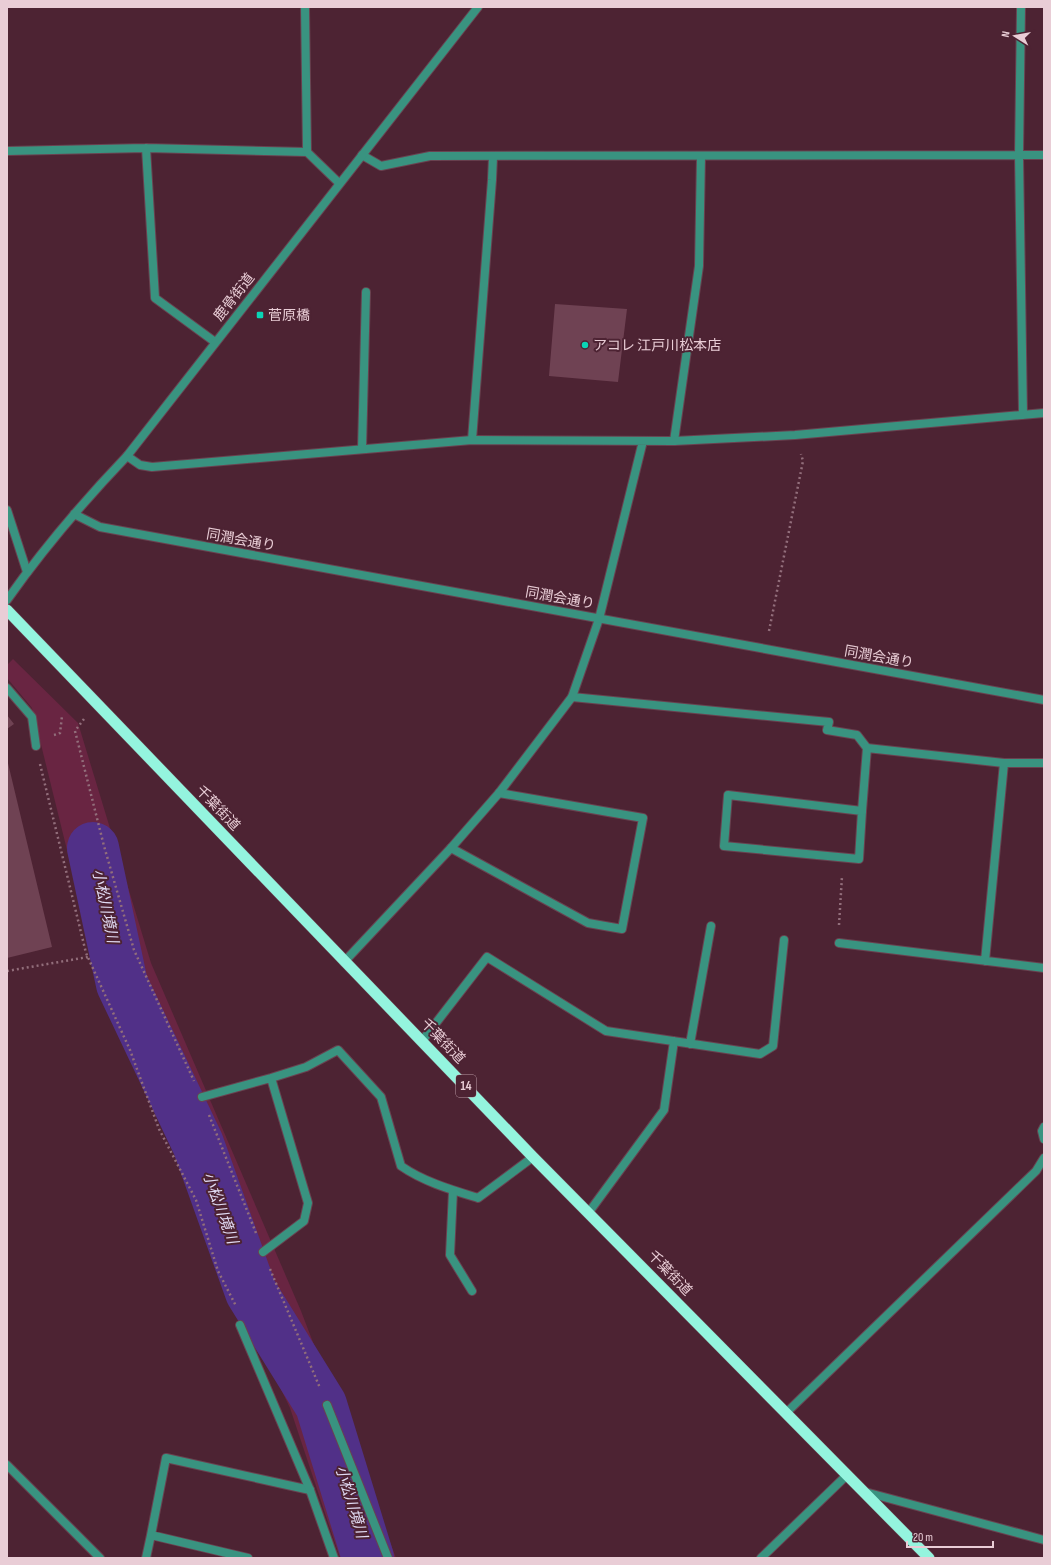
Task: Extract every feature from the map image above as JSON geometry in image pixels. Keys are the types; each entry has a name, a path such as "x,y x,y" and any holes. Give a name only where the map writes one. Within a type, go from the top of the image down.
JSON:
{"highway":[{"name":"千葉街道","path":"7,610 533,1157 929,1558"}],"street":[{"path":"305,7 307,152"},
{"name":"鹿骨街道","path":"7,600 27,572 74,514 127,456 478,7"},
{"path":"1021,7 1019,155 1023,415"},
{"path":"146,148 155,298 215,342"},
{"path":"7,151 146,148 307,152 339,183"},
{"path":"362,155 381,166 430,156 1044,155"},
{"path":"472,440 492,180 492,156"},
{"path":"674,441 699,266 701,156"},
{"path":"362,449 366,292"},
{"path":"127,456 140,465 152,467 472,440 674,441 795,435 1044,414"},
{"path":"344,962 499,793 572,697 599,618 643,441"},
{"path":"7,510 27,572"},
{"name":"同潤会通り","path":"74,514 100,527 1044,700"},
{"path":"7,688 32,717 36,746"},
{"path":"572,697 829,722 827,730 857,735 867,748 862,811 858,859 724,846 728,795 862,811"},
{"path":"867,748 1004,762 1044,763"},
{"path":"985,961 1004,762"},
{"path":"450,848 588,923 622,929 643,818 499,793"},
{"path":"690,1044 711,926"},
{"path":"422,1041 487,957 606,1031 760,1054 773,1046 784,940"},
{"path":"839,943 1044,968"},
{"path":"589,1212 664,1110 674,1041"},
{"path":"202,1097 306,1067 338,1050 381,1098 401,1166 410,1172 453,1191 478,1198 533,1157"},
{"path":"263,1252 304,1221 308,1203 271,1078"},
{"path":"1044,1127 1042,1131 1044,1138"},
{"path":"786,1413 1036,1171 1044,1158"},
{"path":"453,1191 450,1255 472,1291"},
{"path":"240,1325 310,1490 334,1558"},
{"path":"327,1405 388,1558"},
{"path":"146,1558 166,1458 310,1490"},
{"path":"7,1465 100,1558"},
{"path":"761,1558 847,1475"},
{"path":"865,1492 1044,1540"},
{"path":"151,1535 248,1558"}],"path":[{"path":"767,649 771,621 803,461 795,435"},
{"path":"96,703 76,731 104,846 134,950 202,1097 263,1252 327,1405"},
{"path":"60,733 62,716"},
{"path":"36,746 88,957 130,1050 159,1128 196,1200 218,1271 241,1315 240,1325"},
{"path":"839,943 843,857"},
{"path":"7,971 88,957"}],"shaded area":[{"path":"13,659 78,723 151,963 301,1311 396,1558 340,1558 290,1408 224,1270 184,1158 101,988 32,708 7,678 7,665"}],"building":[{"path":"555,304 627,309 618,382 549,376"},
{"path":"7,715 14,724 7,729"},
{"path":"7,759 52,947 7,958"}],"waterway":[{"name":"小松川境川","path":"93,848 122,984 198,1144 251,1292 321,1405 368,1558"}],"place":[{"name":"菅原橋","path":"260,315"},
{"name":"アコレ 江戸川松本店","path":"585,345"}]}
